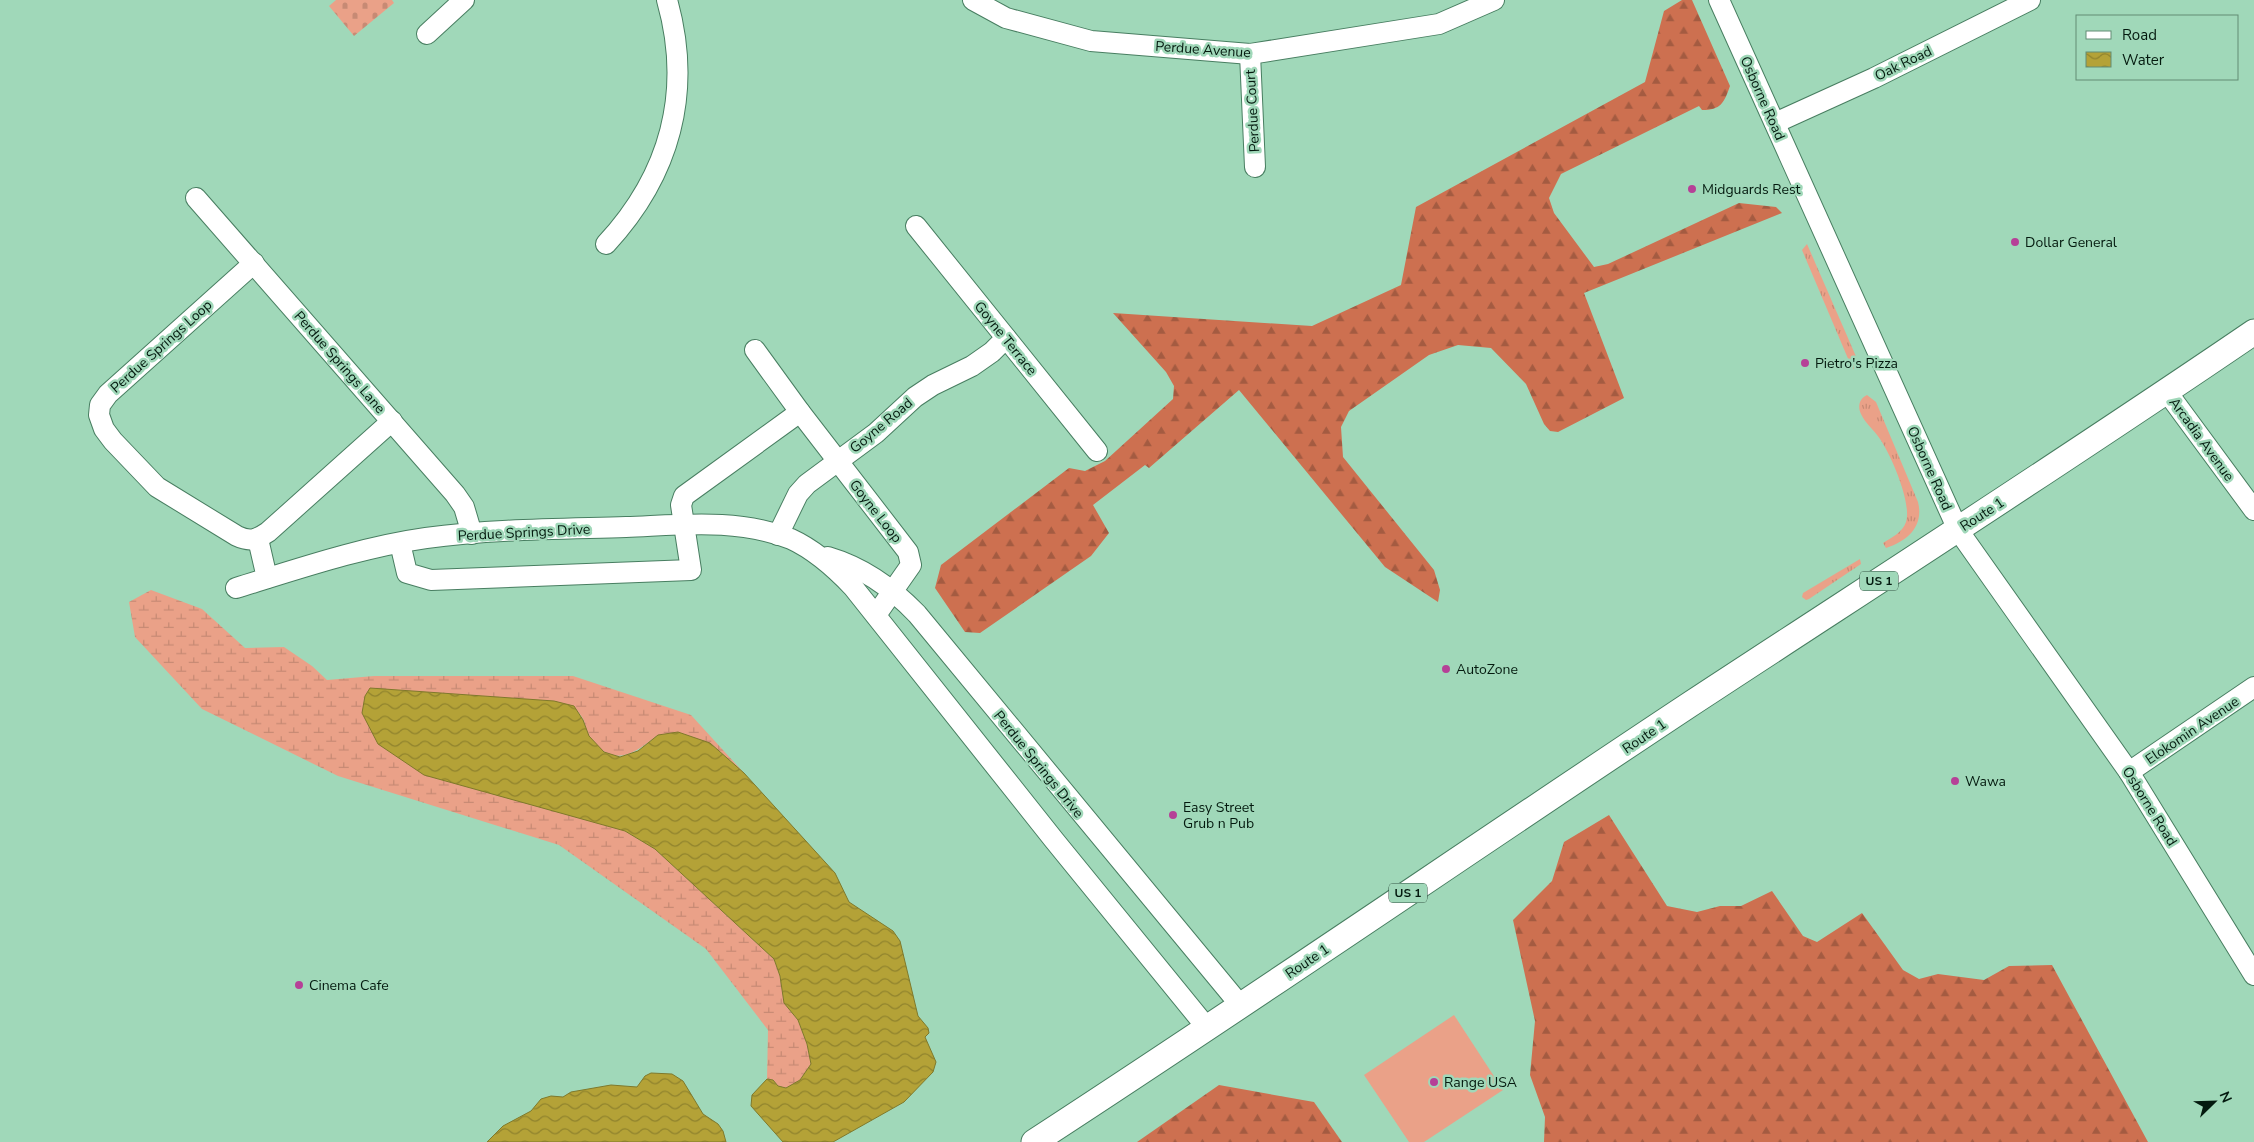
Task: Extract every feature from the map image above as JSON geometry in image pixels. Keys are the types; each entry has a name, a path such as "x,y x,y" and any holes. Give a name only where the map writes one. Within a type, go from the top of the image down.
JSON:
{"main road":[{"name":"Route 1","path":"1034,1142 1208,1029 1456,860 2167,392 2254,332"}],"street":[{"path":"427,34 464,0"},
{"path":"606,244 641,201 669,139 676,108 678,52 667,0"},
{"name":"Perdue Avenue","path":"972,0 1006,18 1092,41 1250,54 1439,24 1494,0"},
{"name":"Osborne Road","path":"1718,0 1958,530 2130,772 2254,975"},
{"name":"Oak Road","path":"1775,123 1874,78 2030,0"},
{"name":"Perdue Court","path":"1250,54 1255,168"},
{"name":"Perdue Springs Lane","path":"196,198 455,494 464,507 472,534"},
{"name":"Goyne Terrace","path":"916,226 1097,450"},
{"name":"Perdue Springs Loop","path":"254,264 108,394 100,404 99,415 104,429 157,487 237,536 248,541 258,539"},
{"name":"Goyne Road","path":"778,535 798,494 807,484 876,432 916,397 933,385 972,366 992,352 1006,338"},
{"name":"Goyne Loop","path":"755,350 800,412 908,552 911,565 876,615"},
{"name":"Arcadia Avenue","path":"2167,392 2254,510"},
{"path":"400,543 407,573 431,580 691,570 681,505 684,496 800,412"},
{"path":"267,578 258,539 392,421"},
{"name":"Perdue Springs Drive","path":"236,588 400,543 426,538 472,534 684,523 737,526 792,540 814,552 836,568 876,615 1054,840 1208,1029"},
{"name":"Perdue Springs Drive","path":"814,552 840,560 859,569 893,592 917,614 1241,1006"},
{"name":"Elokomin Avenue","path":"2130,772 2254,687"}],"green space":[{"path":"336,0 392,0 394,3 354,36 329,6"},
{"path":"1682,0 1692,0 1730,86 1724,101 1714,109 1702,110 1699,106 1561,174 1549,198 1554,213 1594,267 1608,264 1739,203 1776,207 1782,213 1584,293 1624,398 1558,432 1550,431 1544,424 1526,384 1491,348 1458,345 1429,355 1349,411 1341,427 1343,457 1434,570 1440,590 1438,602 1385,567 1239,390 1149,468 1145,465 1093,505 1109,533 1091,556 980,633 965,632 935,588 941,565 1069,468 1085,471 1105,461 1173,399 1174,386 1166,372 1113,313 1312,326 1401,285 1416,207 1645,82 1664,11"},
{"path":"1807,244 1858,361 1857,368 1855,369 1852,368 1802,250"},
{"path":"1867,395 1876,402 1918,502 1919,518 1912,531 1901,541 1886,548 1883,543 1902,529 1906,522 1906,503 1890,456 1860,411 1860,403"},
{"path":"1860,559 1861,564 1809,599 1806,600 1802,597 1803,593"},
{"path":"151,590 202,609 245,648 284,647 312,666 327,680 374,676 573,676 691,715 744,773 710,743 658,735 640,748 624,755 607,753 589,737 583,719 574,707 625,831 655,849 774,959 780,976 784,1003 798,1020 807,1044 811,1064 800,1080 786,1088 778,1086 773,1080 767,1079 768,1030 706,949 559,845 338,776 202,709 135,637 129,602"},
{"path":"1609,815 1667,906 1697,912 1720,906 1741,906 1772,891 1803,936 1817,942 1862,913 1903,970 1919,979 1938,974 1984,980 2009,966 2052,965 2148,1142 1544,1142 1545,1117 1530,1075 1535,1021 1513,920 1552,881 1564,842"},
{"name":"Range USA","path":"1454,1015 1503,1090 1424,1142 1409,1142 1364,1075"},
{"path":"1219,1085 1314,1102 1342,1142 1137,1142"}],"water":[{"path":"370,688 554,701 574,706 583,720 589,736 604,752 620,757 638,751 658,735 678,732 710,743 744,773 835,873 849,902 893,931 900,941 918,1016 928,1028 929,1033 925,1037 936,1062 933,1072 904,1102 833,1142 783,1142 751,1106 752,1095 767,1079 773,1080 778,1086 786,1088 800,1080 811,1064 807,1044 798,1020 784,1003 780,976 774,959 655,849 625,831 424,775 378,744 362,713 365,696"},
{"path":"651,1073 672,1074 683,1081 703,1114 718,1124 723,1131 726,1142 487,1142 503,1126 531,1111 541,1099 551,1096 563,1097 571,1092 611,1085 637,1087 645,1076"}],"place":[{"name":"Midguards Rest","path":"1692,189"},
{"name":"Dollar General","path":"2015,242"},
{"name":"Pietro's Pizza","path":"1805,363"},
{"name":"AutoZone","path":"1446,669"},
{"name":"Wawa","path":"1955,781"},
{"name":"Easy Street Grub n Pub","path":"1173,815"},
{"name":"Cinema Cafe","path":"299,985"},
{"name":"Range USA","path":"1434,1082"}]}
